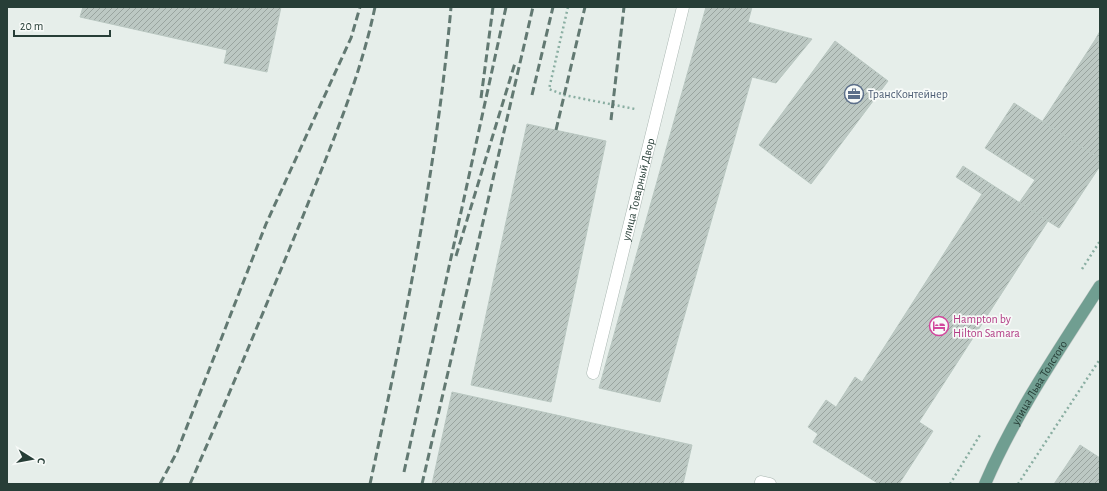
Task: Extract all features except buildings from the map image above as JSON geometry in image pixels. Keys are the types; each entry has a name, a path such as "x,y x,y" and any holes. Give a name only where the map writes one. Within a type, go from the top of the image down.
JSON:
{"main road":[{"name":"улица Льва Толстого","path":"985,484 995,461 1046,370 1100,286"}],"street":[{"name":"улица Товарный Двор","path":"593,373 683,7"}],"path":[{"path":"568,7 549,90 564,95 657,113"},
{"path":"1018,484 1100,359"}],"railway":[{"path":"160,484 177,452 266,224 351,38 360,7"},
{"path":"190,484 334,139 353,87 369,34 375,7"},
{"path":"370,484 418,247 437,127 451,7"},
{"path":"481,98 493,7"},
{"path":"404,472 506,7"},
{"path":"422,484 533,7"},
{"path":"532,95 553,7"},
{"path":"556,130 585,7"},
{"path":"611,120 624,7"},
{"path":"456,256 515,63"}],"place":[{"name":"ТрансКонтейнер","path":"854,94"},
{"name":"Hampton by Hilton Samara","path":"939,326"}]}
